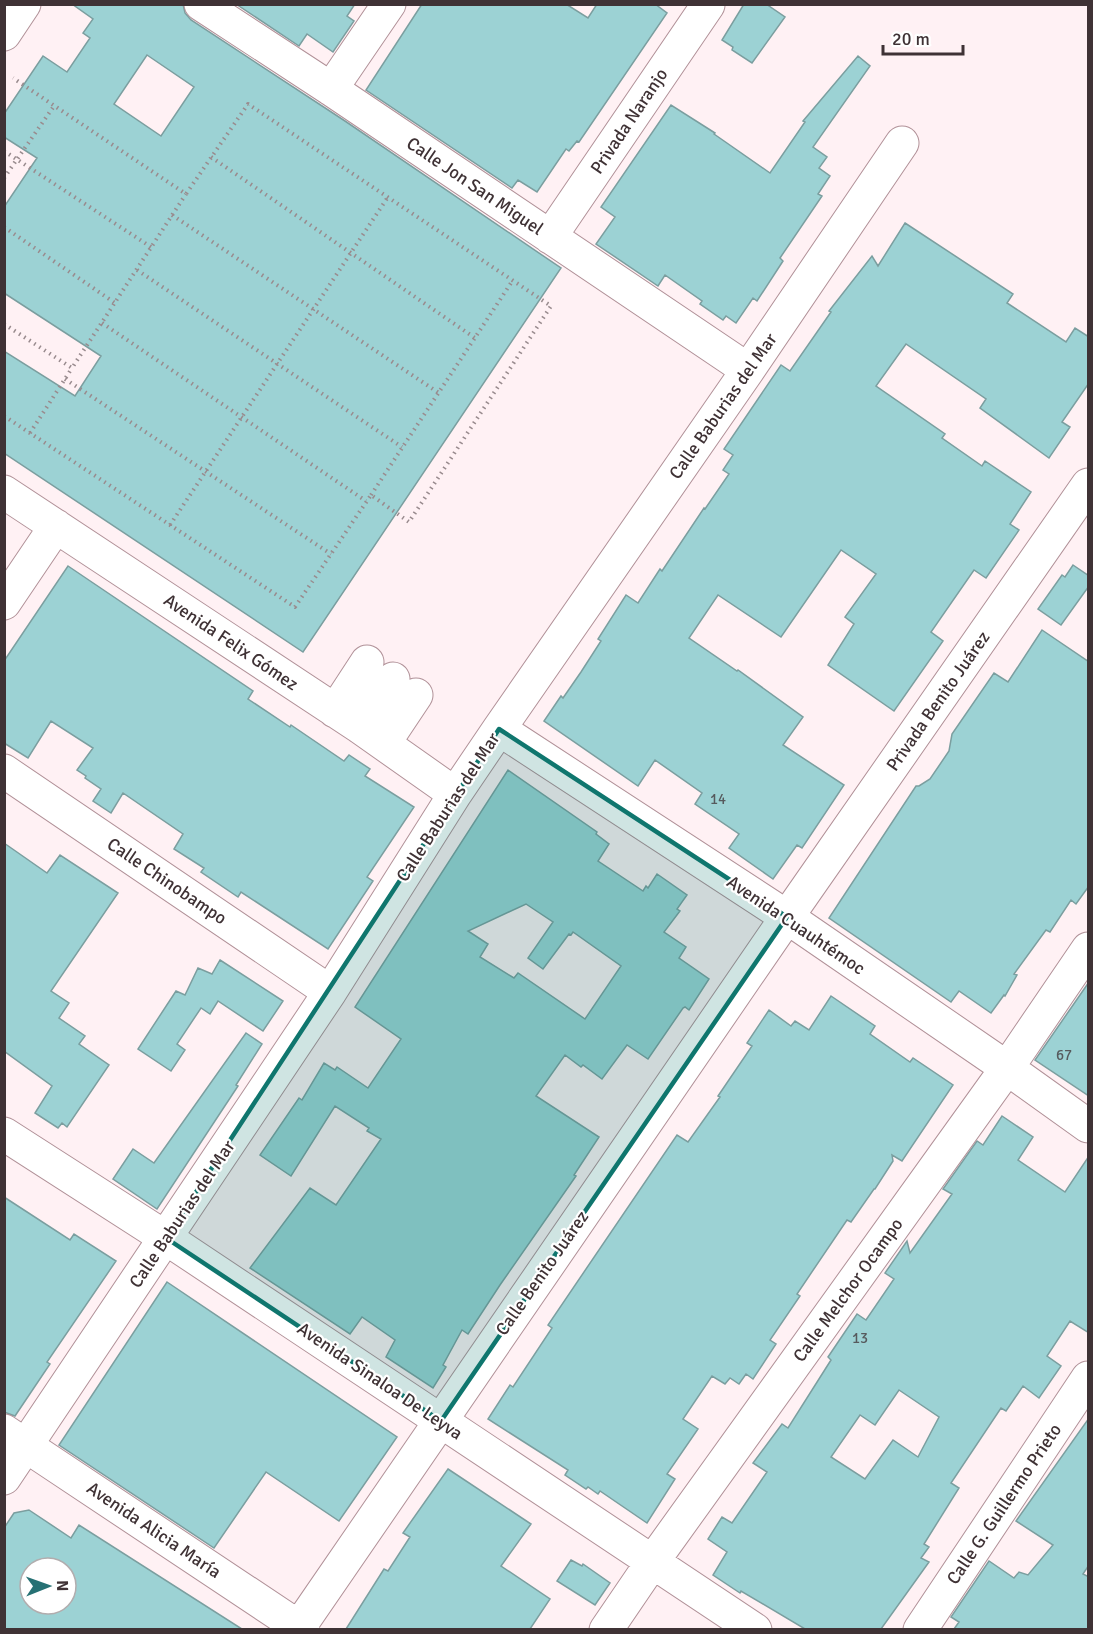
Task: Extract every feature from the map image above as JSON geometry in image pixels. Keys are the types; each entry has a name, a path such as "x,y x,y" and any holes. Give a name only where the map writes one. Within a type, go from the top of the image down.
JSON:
{"street":[{"path":"4,34 24,4"},
{"name":"Calle Jon San Miguel","path":"201,4 332,89 748,370"},
{"path":"332,89 389,4"},
{"name":"Privada Naranjo","path":"550,237 708,5"},
{"name":"Calle Baburias del Mar","path":"4,1478 15,1438 166,1238 330,992 499,729 902,143"},
{"name":"Privada Benito Juárez","path":"787,917 1089,485"},
{"name":"Avenida Felix Gómez","path":"4,492 360,727 456,794"},
{"path":"4,603 56,526"},
{"path":"360,727 392,679 360,727"},
{"name":"Avenida Cuauhtémoc","path":"499,729 787,917 1089,1126"},
{"name":"Calle Chinobampo","path":"4,771 330,992"},
{"name":"Calle Benito Juárez","path":"299,1629 787,917"},
{"name":"Calle Melchor Ocampo","path":"606,1629 1089,950"},
{"name":"Avenida Sinaloa De Leyva","path":"4,1134 166,1238 755,1629"},
{"name":"Calle G. Guillermo Prieto","path":"920,1629 1089,1378"},
{"name":"Avenida Alicia María","path":"15,1438 299,1629"}],"path":[{"path":"13,78 186,194"},
{"path":"30,433 186,194 248,104 551,306 409,522 371,495"},
{"path":"4,178 54,106"},
{"path":"4,151 151,247"},
{"path":"211,158 475,338"},
{"path":"170,525 388,197"},
{"path":"172,216 439,393"},
{"path":"4,227 115,303"},
{"path":"137,270 402,447"},
{"path":"4,416 295,607 513,280"},
{"path":"102,323 366,501"},
{"path":"4,324 72,368"},
{"path":"65,379 331,554"}],"highlighted area":[{"path":"499,729 787,917 441,1421 166,1238"}],"building":[{"path":"72,4 183,4 185,13 191,20 345,121 561,268 303,652 4,453 4,351 75,396 101,356 4,293 4,207 37,158 4,137 4,114 43,56 67,72 90,38 83,33 93,19","holes":["147,55 194,87 161,136 114,104"]},
{"path":"236,4 355,4 347,16 354,21 333,52 307,34 299,46"},
{"path":"422,4 566,4 588,18 597,4 655,4 667,13 579,142 577,141 569,151 566,149 537,192 518,180 512,188 366,90"},
{"path":"744,4 766,4 785,17 752,63 732,50 733,47 722,40"},
{"path":"858,56 870,66 813,147 827,157 819,168 830,176 818,194 822,196 780,258 783,261 757,301 753,298 736,323 726,316 723,320 700,304 702,301 665,275 658,286 596,244 615,217 601,207 671,105 715,133 770,173 805,122 803,121"},
{"path":"905,223 1013,294 1007,303 1066,342 1075,328 1089,337 1089,383 1062,422 1070,427 1049,458 980,408 986,399 906,344 876,386 945,434 942,438 982,466 985,461 1031,492 1010,524 1019,530 986,578 974,570 931,632 943,641 894,711 828,665 854,624 845,617 876,574 841,550 781,637 718,595 689,638 803,717 783,745 844,785 802,848 797,845 773,879 729,848 739,834 695,804 702,793 655,760 638,786 544,721 581,672 601,641 598,639 626,595 638,603 729,474 723,470 733,455 724,449 781,365 790,371 831,312 829,311 872,256 878,266"},
{"path":"1073,565 1089,576 1089,586 1061,625 1038,609 1062,575 1065,577"},
{"path":"68,566 253,691 248,699 344,761 349,755 370,769 365,776 414,807 367,877 373,881 328,949 241,892 238,897 201,872 204,868 174,849 183,834 123,793 111,813 93,801 101,789 77,770 93,748 51,721 28,758 4,743 4,661"},
{"path":"1042,630 1089,662 1089,886 1076,904 1071,900 1050,932 1046,930 1014,974 1017,975 1005,996 991,1013 959,991 951,1002 829,918 916,786 930,779 949,751 952,734 994,673 1008,682"},
{"path":"508,770 597,832 596,834 609,844 598,861 643,891 646,886 648,888 657,874 687,895 677,909 680,911 664,932 686,947 679,958 709,979 689,1010 683,1008 648,1059 627,1045 602,1079 565,1055 536,1096 599,1137 574,1175 576,1176 468,1334 462,1330 443,1365 446,1367 433,1388 386,1357 395,1340 362,1317 350,1334 250,1268 310,1188 336,1205 381,1139 367,1131 369,1128 335,1106 291,1176 260,1155 299,1098 302,1100 324,1063 335,1070 337,1067 368,1088 401,1039 355,1007","holes":["526,904 553,922 528,958 543,969 569,934 573,932 621,966 585,1019 518,973 514,978 480,957 488,944 468,931"]},
{"path":"4,843 47,873 60,855 118,893 51,991 69,1003 59,1018 85,1036 79,1044 109,1065 67,1127 62,1123 58,1128 35,1113 52,1086 4,1051"},
{"path":"220,960 283,1001 263,1031 218,1001 210,1014 201,1008 177,1044 185,1050 171,1071 138,1049 176,991 185,995 198,968 212,974"},
{"path":"1089,982 1089,1096 1035,1060"},
{"path":"831,996 875,1026 870,1034 910,1062 913,1058 953,1085 902,1161 892,1155 893,1161 875,1189 851,1222 847,1220 797,1294 800,1296 770,1340 776,1344 753,1379 746,1374 739,1384 730,1378 725,1384 712,1376 683,1419 698,1429 667,1474 675,1479 647,1523 600,1491 598,1494 588,1487 586,1489 565,1475 568,1470 488,1419 510,1385 513,1387 552,1328 548,1325 677,1135 688,1142 720,1097 718,1096 752,1046 747,1043 769,1010 791,1026 795,1021 809,1030"},
{"path":"246,1033 262,1044 236,1085 238,1086 157,1209 113,1179 133,1149 154,1163"},
{"path":"1002,1116 1033,1137 1018,1160 1065,1192 1089,1156 1089,1333 1070,1321 1047,1356 1061,1366 1039,1398 1023,1386 1006,1411 1001,1408 951,1483 959,1488 924,1544 929,1547 921,1558 929,1562 881,1629 805,1629 741,1591 740,1593 713,1575 727,1552 708,1539 722,1517 732,1523 767,1472 753,1463 782,1424 788,1428 831,1360 828,1357 857,1314 866,1320 894,1279 885,1273 907,1241 910,1253 952,1194 943,1189 977,1141 983,1145","holes":["899,1390 939,1417 918,1457 893,1440 865,1479 831,1457 860,1415 875,1425"]},
{"path":"4,1197 70,1240 74,1234 116,1261 47,1362 50,1364 15,1416 4,1412"},
{"path":"167,1282 397,1437 339,1521 266,1472 214,1548 59,1445"},
{"path":"1089,1418 1089,1565 1083,1574 1089,1577 1089,1629 954,1629 959,1622 951,1617 989,1561 1014,1578 1019,1572 1028,1575 1053,1545 1016,1521"},
{"path":"448,1469 531,1524 501,1566 550,1599 530,1629 346,1629 384,1569 388,1571 410,1537 403,1533"},
{"path":"29,1510 71,1538 79,1525 242,1629 4,1629 4,1528 14,1513"},
{"path":"571,1560 582,1566 583,1564 610,1583 595,1605 557,1581"}]}
